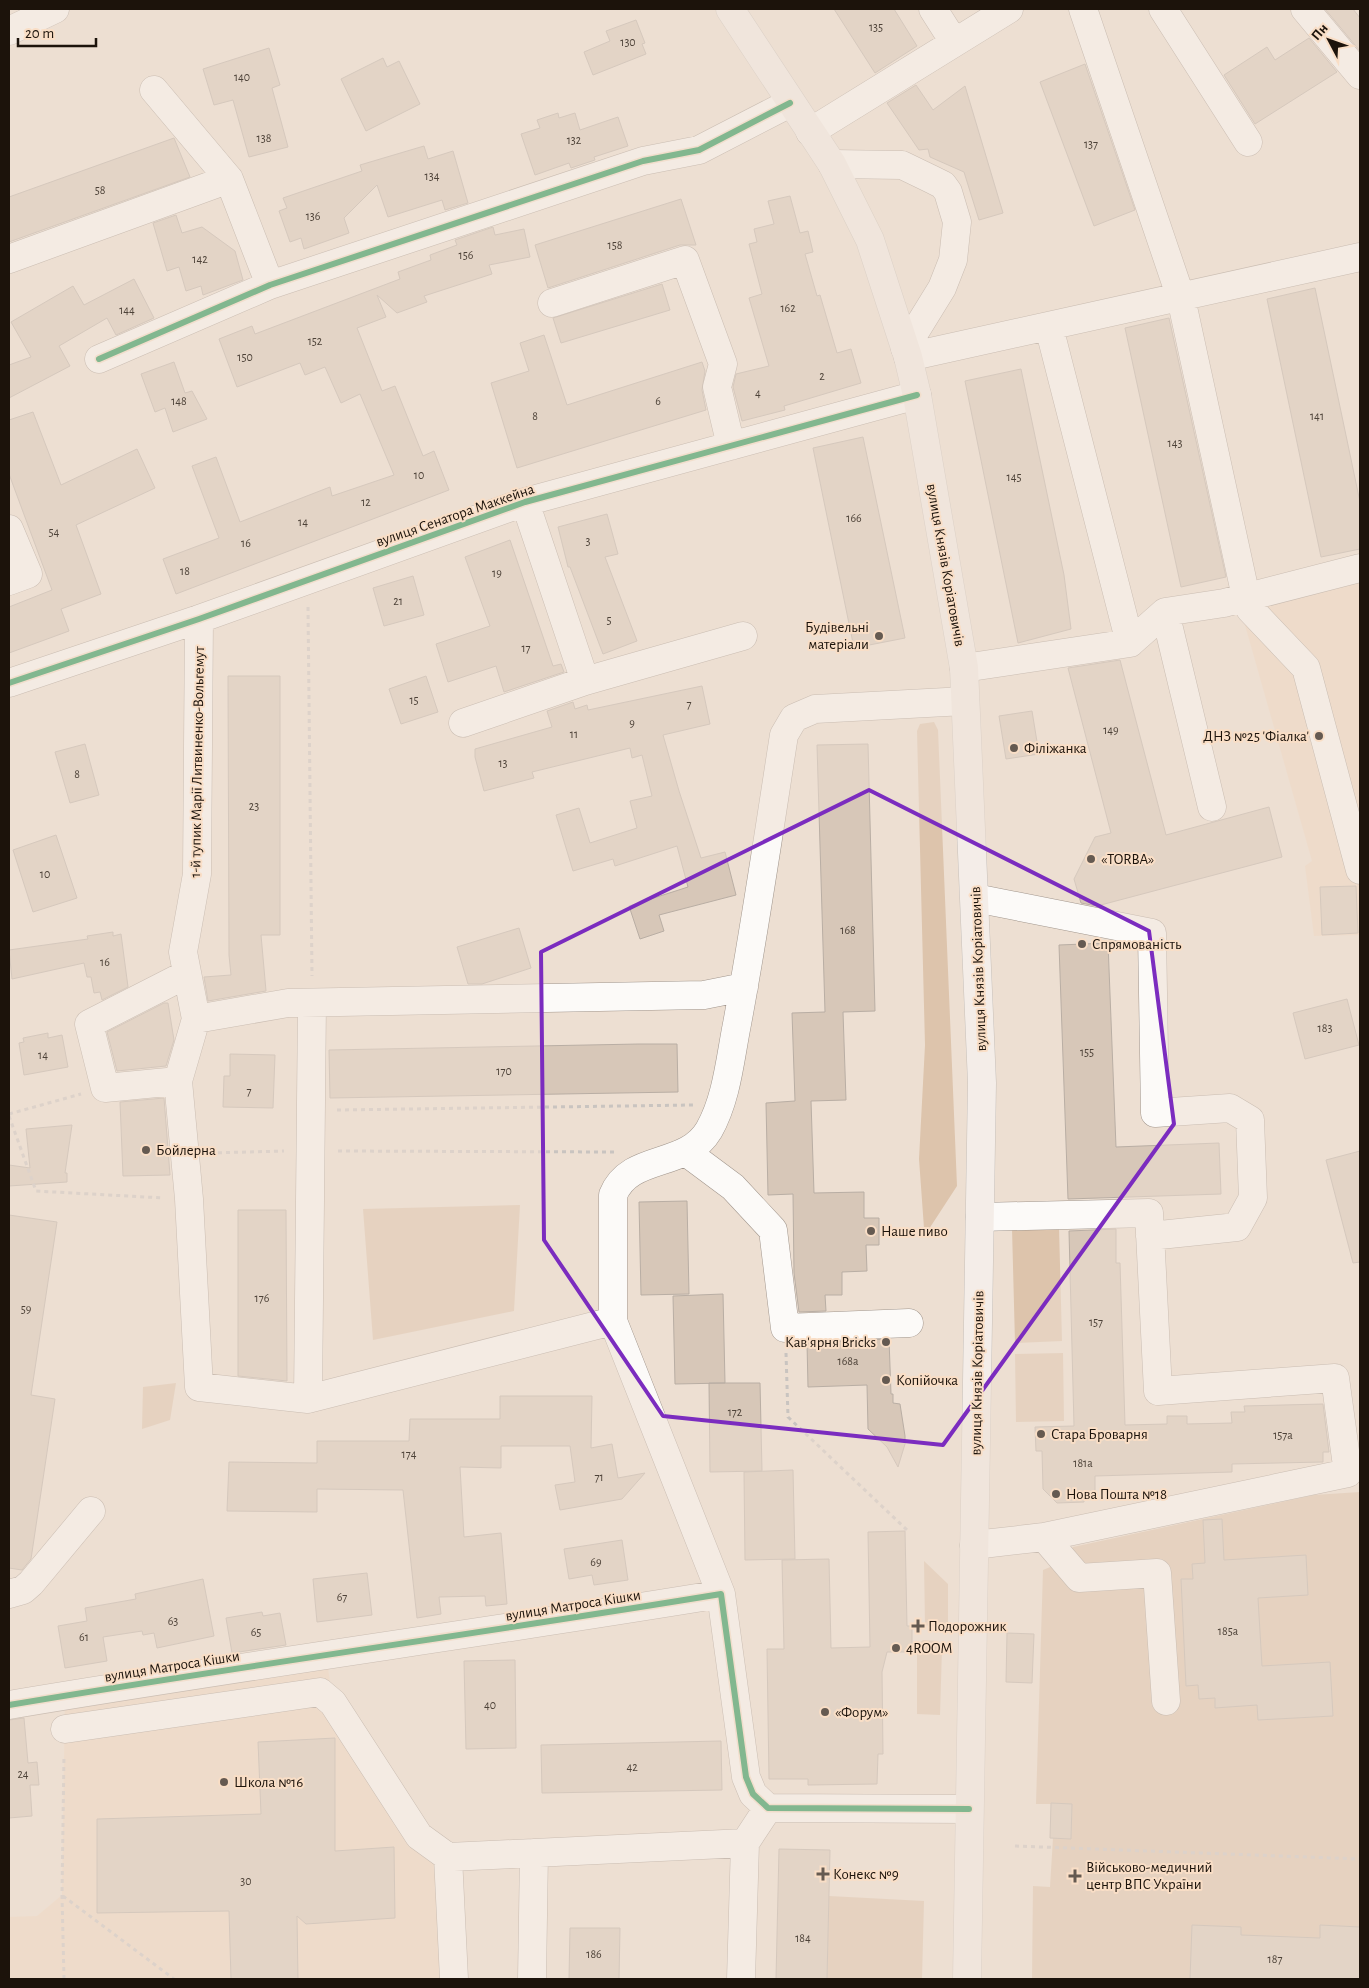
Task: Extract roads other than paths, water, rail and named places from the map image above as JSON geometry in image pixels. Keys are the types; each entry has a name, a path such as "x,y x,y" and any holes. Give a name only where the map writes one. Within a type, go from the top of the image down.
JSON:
{"main road":[{"name":"вулиця Князів Коріатовичів","path":"730,9 790,103 832,164 870,240 907,353 917,395 964,668 982,1083 967,1979"}],"street":[{"path":"933,9 954,42"},
{"path":"810,132 1009,9"},
{"path":"1083,9 1181,298 1246,598 1250,609 1306,668 1360,870"},
{"path":"1163,9 1248,142"},
{"path":"1304,9 1360,75"},
{"path":"9,31 41,12"},
{"path":"154,90 228,180 270,285"},
{"path":"99,359 270,285 643,161 699,150 790,103"},
{"path":"832,164 902,165 937,182 948,192 956,222 953,260 942,288 907,353"},
{"path":"9,259 228,180"},
{"path":"907,353 1049,326 1360,257"},
{"path":"552,302 685,260 723,364 716,387 731,446"},
{"path":"1049,326 1130,643"},
{"name":"вулиця Сенатора Маккейна","path":"9,683 199,619 525,502 917,395"},
{"path":"525,502 585,681"},
{"path":"9,529 28,574 9,580"},
{"path":"964,668 1130,643 1165,612 1246,598 1360,568"},
{"path":"1165,612 1212,807"},
{"name":"1-й тупик Марії Литвиненко-Вольгемут","path":"199,619 197,874 183,952 196,1019 178,1081 189,1199 199,1387 308,1400"},
{"path":"463,722 585,681 743,636"},
{"path":"965,701 815,709 794,718 784,735 744,987 721,1104 708,1132 686,1152 628,1173 618,1183 613,1196 613,1321 721,1594 746,1777 753,1794 768,1808 969,1809"},
{"path":"975,898 1152,933 1155,1113 1230,1108 1250,1120 1254,1198 1237,1227 1150,1236"},
{"path":"178,1081 105,1088 89,1024 188,974"},
{"path":"196,1019 288,1003 704,995 744,987"},
{"path":"312,1003 308,1400 613,1321"},
{"path":"686,1152 733,1186 773,1230 785,1328 909,1323"},
{"path":"974,1545 1044,1537 1348,1473 1335,1378 1158,1391 1149,1213 980,1217"},
{"path":"9,1594 23,1590 31,1582 91,1511"},
{"path":"1044,1537 1079,1578 1157,1574 1166,1701"},
{"name":"вулиця Матроса Кішки","path":"9,1705 326,1654 528,1626 721,1594"},
{"path":"65,1728 320,1692 333,1703 419,1836 448,1857 745,1844"},
{"path":"741,1979 745,1844 768,1808"},
{"path":"532,1979 534,1853"},
{"path":"448,1857 454,1979"}],"place":[{"name":"Будівельні матеріали","path":"879,636"},
{"name":"ДНЗ №25 'Фіалка'","path":"1319,736"},
{"name":"Філіжанка","path":"1014,748"},
{"name":"«TORBA»","path":"1091,859"},
{"name":"Спрямованість","path":"1082,944"},
{"name":"Бойлерна","path":"146,1150"},
{"name":"Наше пиво","path":"871,1231"},
{"name":"Кав'ярня Bricks","path":"886,1342"},
{"name":"Копійочка","path":"886,1380"},
{"name":"Стара Броварня","path":"1041,1434"},
{"name":"Нова Пошта №18","path":"1056,1494"},
{"name":"Подорожник","path":"918,1626"},
{"name":"4ROOM","path":"896,1648"},
{"name":"«Форум»","path":"825,1712"},
{"name":"Школа №16","path":"224,1782"},
{"name":"Конекс №9","path":"823,1874"},
{"name":"Військово-медичний центр ВПС України","path":"1075,1876"}]}
